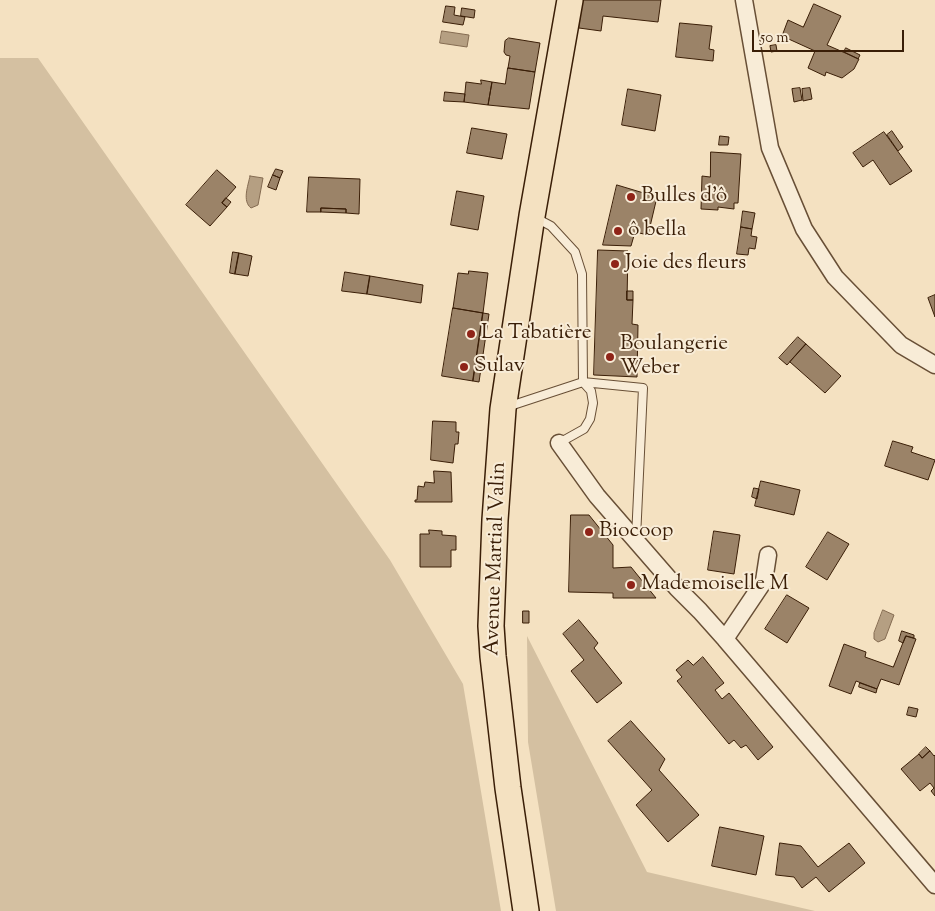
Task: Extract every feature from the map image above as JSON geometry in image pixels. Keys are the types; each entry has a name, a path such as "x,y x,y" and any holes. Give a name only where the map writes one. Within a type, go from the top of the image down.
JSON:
{"main road":[{"name":"Avenue Martial Valin","path":"526,911 508,788 492,656 491,626 495,520 503,409 532,216 570,0"}],"street":[{"path":"744,0 770,148 804,229 834,277 901,345 935,365"},
{"path":"559,443 597,496 677,588 725,639 935,885"},
{"path":"725,639 764,581 768,555"}],"lane":[{"path":"532,216 551,226 575,252 582,274 583,382 591,391 590,419 584,428 559,443"},
{"path":"503,409 583,382 644,388 636,539"}],"shaded area":[{"path":"442,31 469,35 467,47 440,43"},
{"path":"0,58 38,58 390,560 463,684 501,911 0,911"},
{"path":"250,176 263,178 258,205 251,208 246,197"},
{"path":"883,610 894,615 885,639 878,642 874,639 874,633"},
{"path":"527,636 647,872 815,911 556,911 528,742"}],"building":[{"path":"583,0 661,0 658,22 603,16 601,31 579,28"},
{"path":"814,4 841,16 827,45 859,59 854,69 842,78 826,72 825,76 808,68 815,51 782,36 788,20 803,27"},
{"path":"446,6 455,7 454,15 465,17 463,25 443,22"},
{"path":"462,8 475,10 474,18 461,16"},
{"path":"680,23 712,26 709,49 714,50 713,61 676,57"},
{"path":"509,38 540,43 535,72 508,68 510,56 504,52 505,41"},
{"path":"776,45 777,51 771,52 770,46"},
{"path":"846,48 860,55 858,59 844,52"},
{"path":"508,68 535,72 529,109 488,105 492,82 505,84"},
{"path":"481,80 492,82 488,105 464,102 466,82 481,84"},
{"path":"800,88 802,100 794,102 792,89"},
{"path":"810,88 812,99 803,101 802,89"},
{"path":"628,89 661,95 655,131 622,125"},
{"path":"445,92 465,94 464,102 444,101"},
{"path":"472,128 507,134 502,159 467,153"},
{"path":"892,131 903,147 898,151 887,135"},
{"path":"884,132 912,171 890,185 873,160 863,167 853,153"},
{"path":"720,136 729,137 728,145 719,145"},
{"path":"711,152 741,154 738,203 734,203 734,209 718,207 718,210 701,209 702,176 710,177"},
{"path":"276,169 283,171 280,178 273,175"},
{"path":"217,170 236,187 222,203 227,207 210,226 186,205"},
{"path":"273,175 280,178 276,190 268,187"},
{"path":"309,177 360,179 359,214 346,213 346,209 321,208 321,212 307,212"},
{"path":"617,185 657,197 648,235 635,232 631,246 603,245"},
{"path":"457,191 484,196 478,230 451,225"},
{"path":"226,198 231,202 227,207 222,203"},
{"path":"321,208 346,209 346,213 321,212"},
{"path":"743,211 755,213 752,229 741,227"},
{"path":"741,227 752,229 751,236 757,237 755,249 749,248 748,255 737,254"},
{"path":"598,250 628,251 627,300 633,300 632,324 638,325 637,377 594,375"},
{"path":"233,252 239,253 235,274 230,273"},
{"path":"239,253 252,256 248,276 235,274"},
{"path":"469,271 488,273 483,313 453,308 458,273 468,274"},
{"path":"345,272 370,276 367,294 342,291"},
{"path":"370,276 423,285 421,303 367,294"},
{"path":"627,291 633,291 633,300 627,300"},
{"path":"935,295 935,317 928,298"},
{"path":"453,308 483,313 473,381 442,376"},
{"path":"483,313 489,314 479,382 473,381"},
{"path":"798,337 806,344 787,365 779,358"},
{"path":"806,344 841,376 825,393 790,362"},
{"path":"433,421 456,422 456,432 459,432 458,444 455,444 453,463 431,460"},
{"path":"893,441 913,447 911,452 935,460 928,480 885,466"},
{"path":"434,471 451,472 452,502 415,502 417,500 418,486 424,487 425,482 434,483"},
{"path":"761,481 800,490 794,515 755,506"},
{"path":"754,488 759,489 757,499 752,497"},
{"path":"571,515 589,515 613,545 613,568 631,567 656,598 613,598 613,593 569,592"},
{"path":"429,530 442,531 442,535 456,536 456,550 451,550 451,567 420,567 420,534 429,534"},
{"path":"714,531 740,535 734,574 708,570"},
{"path":"828,532 849,544 827,580 806,567"},
{"path":"787,595 809,608 787,643 765,629"},
{"path":"523,611 529,611 529,623 523,623"},
{"path":"579,620 598,643 594,648 622,683 597,703 571,671 584,660 563,634"},
{"path":"902,631 914,635 914,638 906,636 903,643 899,641"},
{"path":"906,636 916,639 899,685 881,679 877,689 856,681 851,694 829,686 844,644 866,652 865,657 893,667"},
{"path":"703,657 724,683 715,690 722,699 729,693 773,747 758,760 746,745 741,748 734,740 729,744 677,681 682,677 676,670 688,660 693,665"},
{"path":"860,683 877,689 876,693 859,687"},
{"path":"909,707 918,709 916,717 907,715"},
{"path":"631,721 665,759 659,770 699,815 668,842 636,805 652,790 608,741"},
{"path":"926,747 930,751 922,758 919,754"},
{"path":"930,751 935,755 935,796 931,791 934,788 930,783 920,791 901,769 919,754 922,758"},
{"path":"720,827 764,836 756,875 712,866"},
{"path":"780,843 801,846 818,867 849,843 865,863 829,892 816,877 802,888 794,877 776,875"}],"place":[{"name":"Bulles d'ô","path":"631,197"},
{"name":"ô bella","path":"618,231"},
{"name":"Joie des fleurs","path":"615,264"},
{"name":"La Tabatière","path":"471,334"},
{"name":"Boulangerie Weber","path":"610,357"},
{"name":"Sulav","path":"464,367"},
{"name":"Biocoop","path":"589,532"},
{"name":"Mademoiselle M","path":"631,585"}]}
